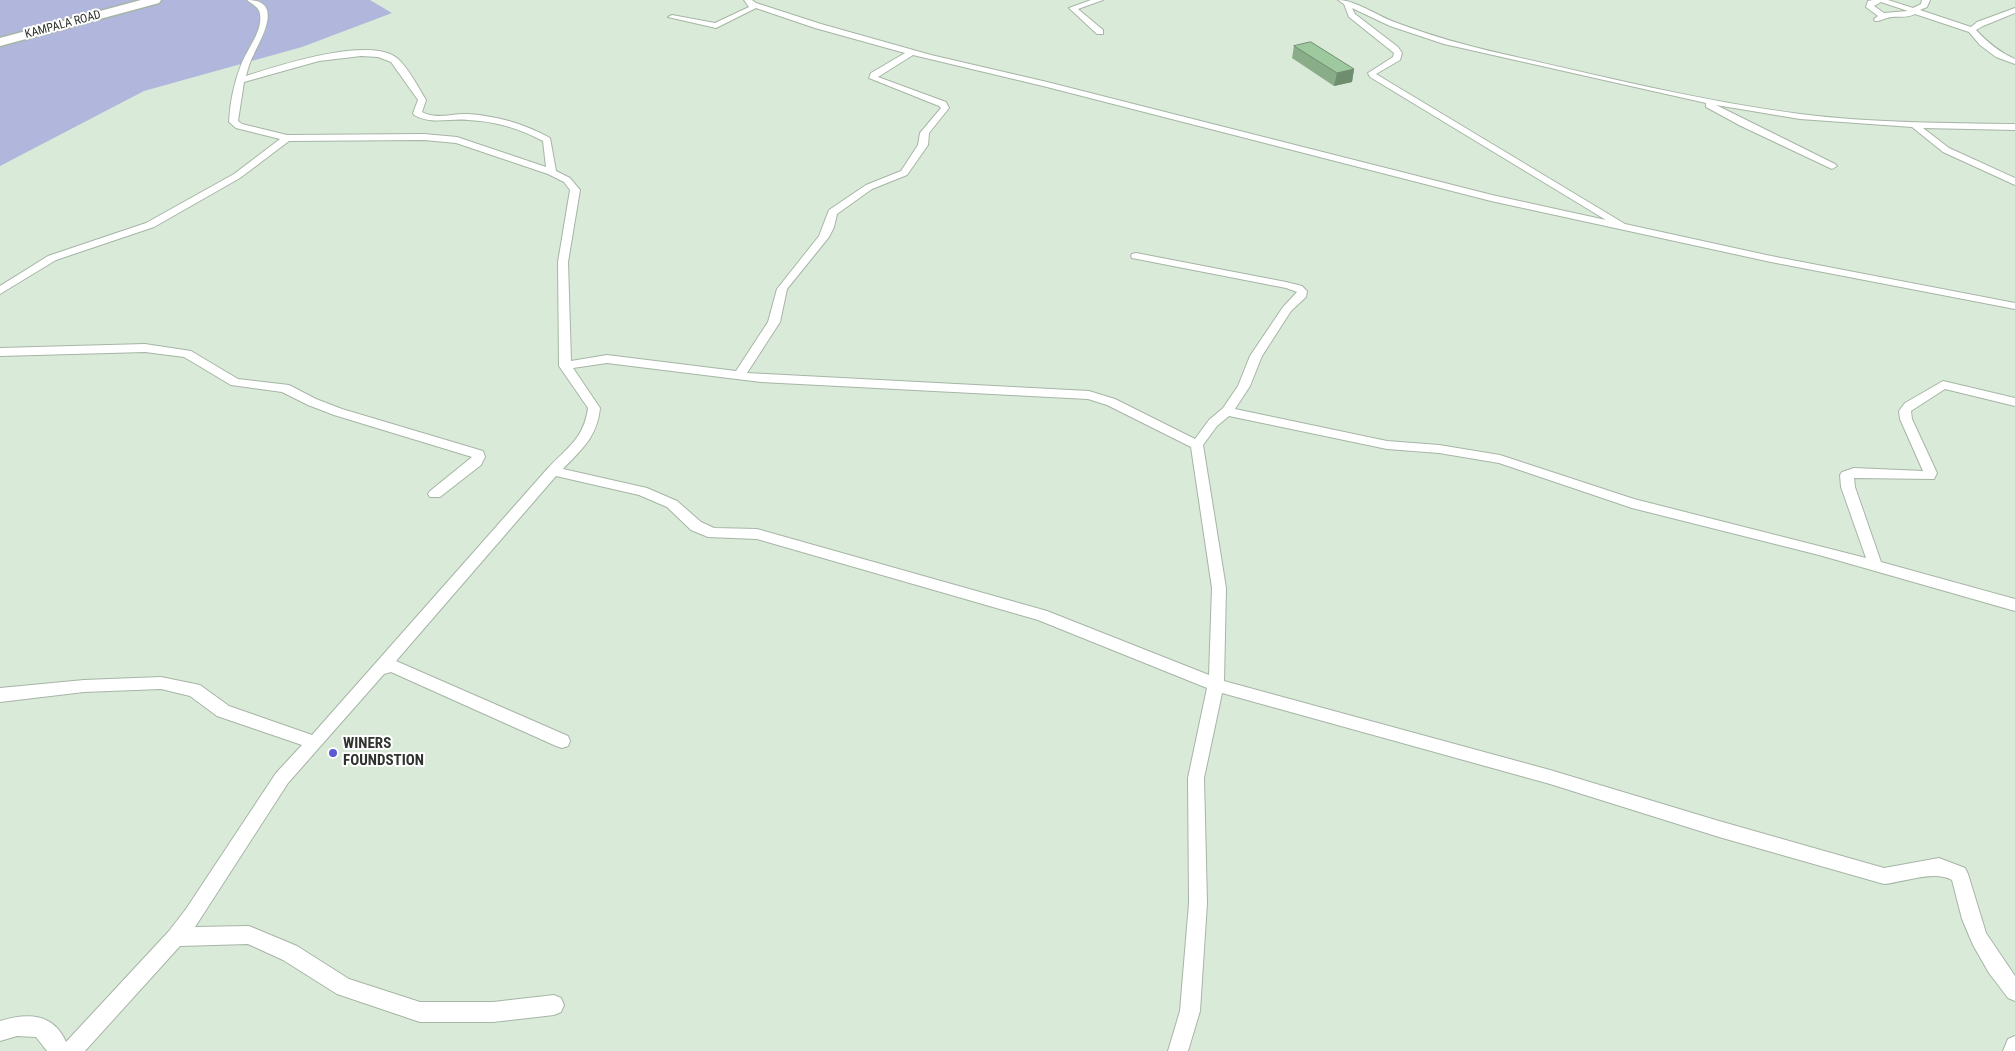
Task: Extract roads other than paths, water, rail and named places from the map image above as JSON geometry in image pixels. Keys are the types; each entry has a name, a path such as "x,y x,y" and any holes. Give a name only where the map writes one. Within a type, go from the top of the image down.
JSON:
{"main road":[{"name":"KAMPALA ROAD","path":"0,42 154,0"}],"street":[{"path":"71,1051 176,937 193,915 282,778 315,743 553,471 582,441 592,424 594,408 565,366 563,262 575,190 567,180 551,172 457,140 442,138 287,138 238,126 233,122 242,80 247,59 263,25 264,16 262,8 252,0"},
{"path":"1099,0 1073,8 1100,32"},
{"path":"1926,0 1924,5 1915,10 1900,16 1879,17 1870,7 1871,3 1881,0 1915,10 1972,30 1991,49 2015,62"},
{"path":"672,17 716,26 752,8 751,2 818,26 912,52 1491,198 1771,259 2015,306"},
{"path":"1345,2 1394,24 1445,42 1770,112 1877,124 2015,127"},
{"path":"1345,2 1352,15 1398,53 1396,58 1374,71 1373,75 1626,228"},
{"path":"1972,30 1980,24 2015,10"},
{"path":"739,376 774,322 777,313 777,301 782,288 809,257 826,232 832,212 869,187 904,173 923,145 925,133 945,108 943,104 873,78 874,75 912,52"},
{"path":"242,80 325,58 375,54 395,61 400,66 403,75 418,91 422,100 417,113 422,117 468,116 527,128 547,140 551,172"},
{"path":"1698,98 1744,124 1832,166"},
{"path":"1914,125 1946,150 2015,182"},
{"path":"0,291 52,258 150,225 237,176 287,138"},
{"path":"1136,256 1286,284 1302,291 1302,295 1287,309 1256,356 1244,386 1197,445 1219,588 1216,685 1196,778 1198,903 1190,1011 1179,1050"},
{"path":"0,352 145,348 187,354 235,382 285,388 312,402 338,412 478,454 479,457 476,462 435,494"},
{"path":"565,366 607,359 739,376 1089,395 1111,402 1197,445"},
{"path":"1876,567 1848,486 1848,475 1854,473 1929,476 1930,473 1923,453 1906,419 1905,411 1937,388 1950,386 2015,402"},
{"path":"1226,411 1387,445 1439,449 1500,459 1632,503 1819,550 2014,606"},
{"path":"553,471 642,490 672,504 696,526 713,533 757,534 1042,615 1216,685 1550,777 1719,830 1884,876 1908,874 1924,867 1945,866 1959,874 1964,886 1970,918 1986,953 2015,991"},
{"path":"378,670 392,666 562,741"},
{"path":"0,695 84,686 161,683 194,690 223,711 315,743"},
{"path":"176,937 249,935 290,953 344,987 420,1012 493,1012 554,1005"},
{"path":"0,1031 17,1026 41,1026 57,1045 57,1051"},
{"path":"2013,1051 2015,1046"}],"place":[{"name":"WINERS FOUNDSTION","path":"333,753"}]}
